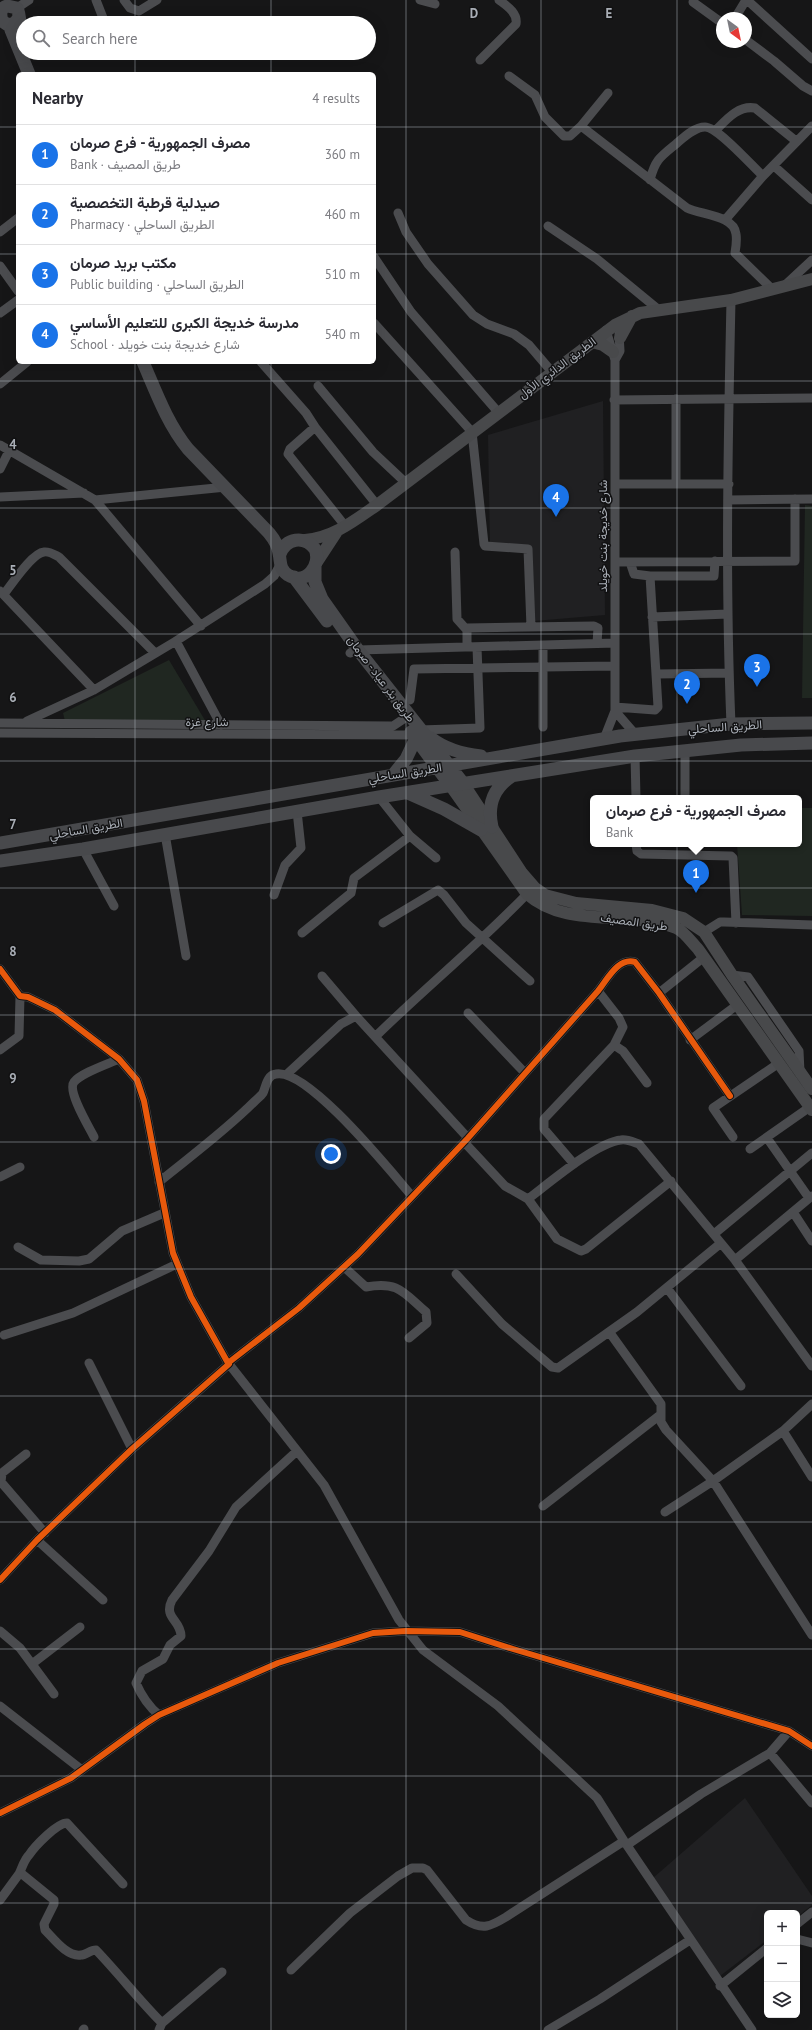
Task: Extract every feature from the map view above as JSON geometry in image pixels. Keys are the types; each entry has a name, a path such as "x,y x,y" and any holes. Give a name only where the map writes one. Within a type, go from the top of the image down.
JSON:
{"highway":[{"path":"8,10 15,23 4,28 16,50"},
{"path":"8,10 16,22"},
{"path":"21,60 28,72"},
{"path":"32,60 36,72"},
{"path":"144,364 174,430 188,449 269,533 285,572 293,577 304,577 316,565 315,549 299,540 283,536 274,529 187,438 171,413 151,364"},
{"path":"280,560 285,545 299,540"},
{"name":"طريق بئر عياد - صرمان","path":"316,565 315,582 319,594 354,651 402,720 417,734"},
{"name":"طريق بئر عياد - صرمان","path":"293,577 354,651 456,784"},
{"name":"الطريق الساحلي","path":"0,843 489,757 635,734 731,724 812,723"},
{"path":"393,775 406,759 417,734 454,750 489,757"},
{"name":"الطريق الساحلي","path":"0,861 84,849 408,792 635,756 741,745 812,744"},
{"path":"408,792 487,828 490,808 495,791 504,781 514,775"}],"main road":[{"name":"الطريق الدائري الأول","path":"341,530 406,484 610,327 640,313 731,300 812,279"},
{"path":"620,338 632,316"},
{"path":"592,342 603,345 614,356"},
{"path":"299,540 321,538 341,530"},
{"path":"316,565 341,530"},
{"name":"طريق المصيف","path":"456,784 487,828 522,873 535,888 545,894 576,903 652,910 683,918 704,932 732,975 812,1089"},
{"name":"طريق المصيف","path":"487,828 528,894 544,907 574,915 652,922 677,928 704,957 811,1108"}],"street":[{"path":"8,10 29,0"},
{"path":"96,0 103,16"},
{"path":"124,0 130,8 139,11 157,0"},
{"path":"420,0 435,4"},
{"path":"480,60 516,24 517,19 514,13 499,0"},
{"path":"739,12 747,0 812,59"},
{"path":"693,2 716,19"},
{"path":"752,44 803,86 812,91"},
{"path":"509,76 535,95 545,117 564,136 570,136 581,126 608,93"},
{"path":"715,131 738,111 751,107 755,108 796,141"},
{"path":"581,126 650,180 696,213 725,220 735,227 735,253 778,287 812,260"},
{"path":"725,220 763,176 812,126"},
{"path":"650,180 654,164 657,159 683,138 698,128 705,127 715,131 763,176"},
{"path":"774,166 812,200"},
{"path":"398,213 406,232 424,260 473,315 487,324 514,334 529,345 552,372"},
{"path":"0,232 16,220"},
{"path":"548,226 597,259 659,310"},
{"path":"376,260 411,312 498,412"},
{"path":"0,266 16,288"},
{"path":"731,300 728,500 728,614 731,724"},
{"path":"0,313 16,301"},
{"path":"376,325 472,432 484,544 485,546 529,550 531,627"},
{"path":"610,327 620,338 620,354 614,356 610,327"},
{"name":"شارع خديجة بنت خويلد","path":"614,356 615,709"},
{"path":"0,384 25,364"},
{"path":"263,364 306,413 315,427 377,505"},
{"path":"318,386 373,452 406,484"},
{"path":"614,400 812,398"},
{"path":"676,399 676,484"},
{"path":"315,427 290,449 288,454 341,530"},
{"path":"0,445 95,500 201,626"},
{"path":"0,469 9,451"},
{"path":"615,484 729,484"},
{"path":"95,500 226,487"},
{"path":"0,497 84,493"},
{"path":"728,500 812,499"},
{"path":"615,562 796,561 796,500"},
{"path":"94,690 2,592 34,556 45,552 59,557 155,653"},
{"path":"455,552 457,619 466,629 477,668"},
{"path":"17,733 24,723 94,690 201,626 265,584 274,576 280,560"},
{"path":"630,562 634,574 650,576 714,576 716,562"},
{"path":"615,709 658,709 650,576"},
{"path":"265,584 293,577"},
{"path":"652,617 728,614"},
{"path":"466,629 594,626 598,628 597,643"},
{"path":"176,641 221,725"},
{"path":"354,651 615,643"},
{"path":"543,646 543,727"},
{"path":"410,700 414,669 615,666"},
{"name":"شارع غزة","path":"0,733 417,734 480,728 477,668"},
{"path":"657,674 729,672"},
{"path":"615,709 635,734"},
{"path":"604,739 615,709"},
{"name":"شارع غزة","path":"0,723 393,726 402,720"},
{"path":"685,750 686,795"},
{"path":"635,756 636,795"},
{"path":"379,797 410,836 436,858"},
{"path":"274,895 285,865 301,848 297,811"},
{"path":"165,834 186,956"},
{"path":"302,933 351,893 354,878 410,836"},
{"path":"636,847 637,851 641,854 686,849 732,857 736,923"},
{"path":"84,849 114,906"},
{"path":"383,923 438,890 444,895 466,923 530,981"},
{"path":"376,1036 420,993 483,939 528,894"},
{"path":"704,932 720,922 812,925"},
{"path":"659,993 704,957"},
{"path":"0,1580 37,1540 132,1449 229,1364 299,1308 344,1267 466,1140 598,991 616,968 630,961 635,962 659,993 730,1096"},
{"path":"0,969 20,996 19,1036 0,1050"},
{"path":"322,976 356,1016 376,1036 504,1186 528,1199 557,1239 581,1250 586,1249 671,1181"},
{"path":"574,1164 544,1129 543,1123 544,1119 614,1045 622,1024 598,991"},
{"path":"20,996 28,997 55,1010 119,1059 134,1075 141,1090 173,1253 191,1297 229,1364 324,1485 398,1620 423,1650 498,1706 592,1792 720,1986 752,2030"},
{"path":"690,1040 737,1005"},
{"path":"468,1013 525,1074"},
{"path":"286,1075 341,1024 356,1016"},
{"path":"614,1045 623,1051 647,1083"},
{"path":"94,1137 74,1097 72,1089 73,1083 79,1078 119,1059"},
{"path":"733,1137 713,1109 779,1063"},
{"path":"159,1182 241,1115 262,1094 270,1077 276,1074 286,1075 314,1091 366,1144 412,1196"},
{"path":"750,1149 811,1108"},
{"path":"735,1260 811,1197 767,1138"},
{"path":"528,1199 574,1164 613,1142 626,1140 639,1144 645,1148 735,1260 812,1366"},
{"path":"714,1234 791,1172 812,1153"},
{"path":"0,1177 20,1167"},
{"path":"793,1212 812,1241"},
{"path":"18,1247 41,1260 89,1259 105,1247 122,1231 164,1213"},
{"path":"456,1274 514,1335 556,1369 610,1332 667,1288 721,1243"},
{"path":"4,1335 74,1313 177,1264"},
{"path":"344,1267 366,1287 384,1284 393,1286 426,1312 427,1323 409,1338"},
{"path":"667,1288 741,1386"},
{"path":"610,1332 661,1404 660,1415 666,1430 701,1470 713,1481 812,1635"},
{"path":"89,1363 132,1449"},
{"path":"665,1512 713,1481 783,1431 812,1404"},
{"path":"543,1506 660,1415"},
{"path":"783,1431 812,1477"},
{"path":"159,1715 150,1707 136,1683 142,1671 163,1659 170,1645 181,1636 180,1629 169,1612 168,1607 209,1551 236,1507 297,1451"},
{"path":"26,1454 2,1473 1,1482 45,1533"},
{"path":"37,1540 103,1600"},
{"path":"32,1664 80,1627"},
{"path":"0,1631 20,1648 54,1694"},
{"path":"0,1813 20,1801 65,1782 159,1715 278,1663 360,1636 406,1631 470,1634 513,1649 789,1731 812,1746"},
{"path":"0,1706 82,1770"},
{"path":"291,1970 350,1913 398,1876 412,1868 423,1868 428,1870 466,1920 474,1925 486,1927 491,1926 701,1794 770,1753 789,1731"},
{"path":"770,1753 812,1803"},
{"path":"0,1900 19,1874 34,1847 59,1825 66,1824 123,1884"},
{"path":"19,1874 22,1874 54,1900 54,1904 44,1924 45,1930 68,1952 76,1955 82,1955 96,1950 115,1970 161,2027 222,1972"},
{"path":"800,1922 812,1912"},
{"path":"548,2030 600,1999 690,1940"},
{"path":"800,1940 812,1943"},
{"path":"720,1986 764,1950"}],"shaded area":[{"path":"603,401 605,615 534,621 531,547 490,545 488,435"},
{"path":"805,505 812,506 812,698 802,698"},
{"path":"169,660 206,722 65,721 63,713"},
{"path":"802,808 812,808 812,916 742,915 737,847 802,847"},
{"path":"745,1798 812,1896 812,1905 800,1915 800,1910 764,1910 764,1942 720,1976 653,1878"}],"cycle path":[{"path":"0,1580 37,1540 132,1449 229,1364 228,1363 299,1308 358,1254 468,1138 598,991 618,966 629,961 635,962 659,993 730,1096"},
{"path":"0,969 20,996 28,997 55,1010 119,1059 137,1080 144,1101 173,1253 191,1297 228,1363"},
{"path":"0,1813 71,1778 159,1715 278,1663 373,1633 406,1631 460,1632 789,1731 812,1746"}],"place":[{"name":"مدرسة خديجة الكبرى للتعليم الأساسي","path":"556,517"},
{"name":"مكتب بريد صرمان","path":"757,687"},
{"name":"صيدلية قرطبة التخصصية","path":"687,704"},
{"name":"مصرف الجمهورية - فرع صرمان","path":"696,893"}]}
